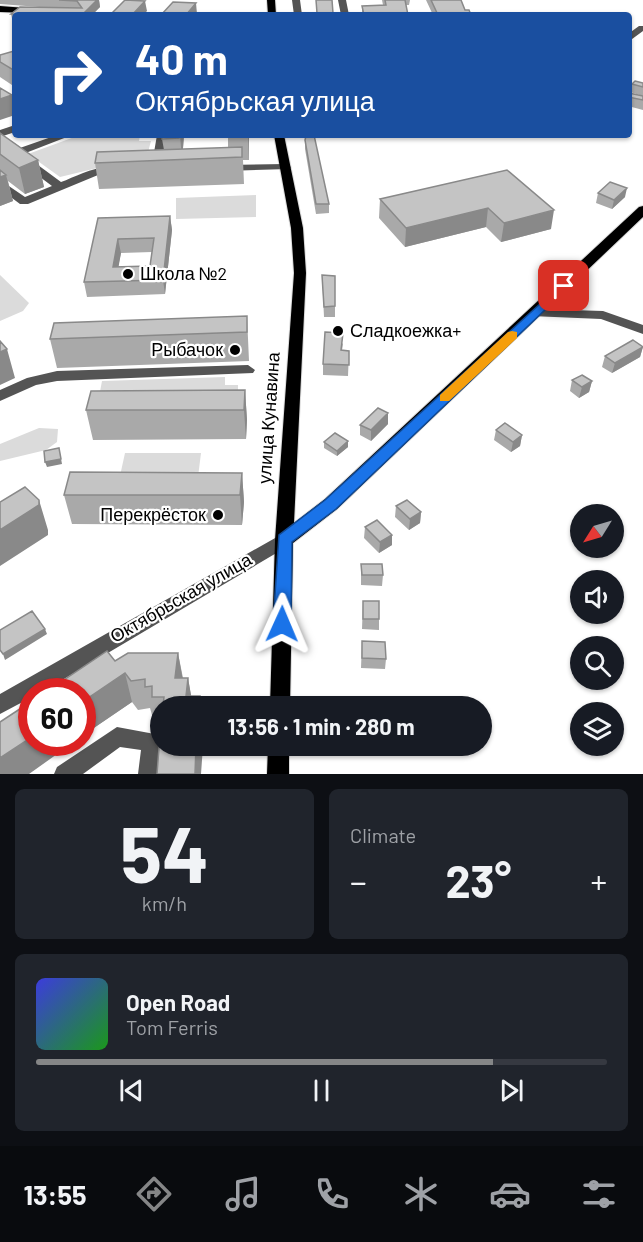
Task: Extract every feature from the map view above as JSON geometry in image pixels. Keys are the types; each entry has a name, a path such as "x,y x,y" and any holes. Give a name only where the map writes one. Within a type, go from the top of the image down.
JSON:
{"main road":[{"path":"0,9 39,12"},
{"name":"улица Кунавина","path":"280,138 297,228 300,273 284,540 280,696"},
{"name":"Октябрьская улица","path":"284,540 331,504 643,210"},
{"path":"278,774 279,756"}],"street":[{"path":"4,132 16,153 59,186"},
{"path":"16,153 58,138"},
{"path":"158,170 162,138"},
{"path":"213,168 285,166"},
{"path":"0,183 24,202 96,172 126,171"},
{"path":"536,313 603,315 643,330"},
{"path":"0,396 32,381 57,376 248,370"},
{"name":"Октябрьская улица","path":"0,705 284,540"},
{"path":"65,774 117,737 152,742 149,774"}],"shaded area":[{"path":"72,138 140,138 139,141 151,141 147,156 60,177 28,154"},
{"path":"256,195 256,217 176,219 176,198"},
{"path":"0,275 29,303 23,311 0,321"},
{"path":"225,377 225,385 238,385 238,408 96,413 102,381"},
{"path":"39,428 58,429 57,442 46,450 0,461 0,444"},
{"path":"125,453 201,453 197,485 118,485"}],"building":[{"path":"59,0 97,0 85,12 14,12 20,7 82,8 77,1"},
{"path":"125,0 145,1 135,12 113,12"},
{"path":"316,0 332,0 333,12 317,12"},
{"path":"385,0 405,0 407,12 363,12 362,6 386,5"},
{"path":"431,0 461,0 465,10 470,12 437,12"},
{"path":"173,2 196,3 188,12 164,12"},
{"path":"12,52 12,69 0,62 0,55"},
{"path":"635,81 643,83 643,87 632,84"},
{"path":"0,88 12,95 0,99"},
{"path":"632,94 643,96 643,100 632,98"},
{"path":"0,133 38,160 19,168 0,154"},
{"path":"306,138 315,138 329,204 316,204"},
{"path":"242,147 242,157 95,163 97,152"},
{"path":"507,170 554,210 504,223 488,208 406,228 380,199"},
{"path":"610,182 627,188 614,200 598,193"},
{"path":"170,216 163,280 84,282 98,218","holes":["154,238 150,266 113,267 118,239"]},
{"path":"322,275 335,276 335,306 324,307"},
{"path":"247,316 247,332 50,339 54,323"},
{"path":"325,332 343,333 341,350 349,351 349,365 323,364"},
{"path":"633,340 643,347 615,363 605,356"},
{"path":"0,341 7,349 0,352"},
{"path":"582,375 592,381 582,387 572,380"},
{"path":"245,390 244,410 86,410 91,391"},
{"path":"378,408 388,413 371,430 360,425"},
{"path":"505,423 522,435 513,442 496,430"},
{"path":"335,433 348,441 337,451 324,442"},
{"path":"59,448 61,459 45,462 44,451"},
{"path":"70,472 242,473 240,495 64,495"},
{"path":"25,487 39,500 39,505 0,530 0,502"},
{"path":"407,500 421,512 410,519 396,506"},
{"path":"377,520 392,535 380,542 365,527"},
{"path":"361,564 382,564 383,575 362,575"},
{"path":"363,601 379,601 379,619 363,619"},
{"path":"32,611 45,629 3,654 0,650 0,630"},
{"path":"362,641 385,642 386,659 362,658"},
{"path":"107,651 115,661 128,653 178,653 175,678 188,678 186,696 152,696 152,686 145,687 145,679 131,681 125,673 96,693 96,678 67,678"},
{"path":"18,710 18,746 0,758 0,722"},
{"path":"158,756 196,756 195,774 157,774"}],"slow traffic":[{"path":"444,398 512,335"}],"place":[{"name":"Школа №2","path":"128,274"},
{"name":"Сладкоежка+","path":"338,331"},
{"name":"Рыбачок","path":"235,350"},
{"name":"Перекрёсток","path":"218,515"}],"route":[{"path":"282,624 284,540 331,504 564,286"}]}
